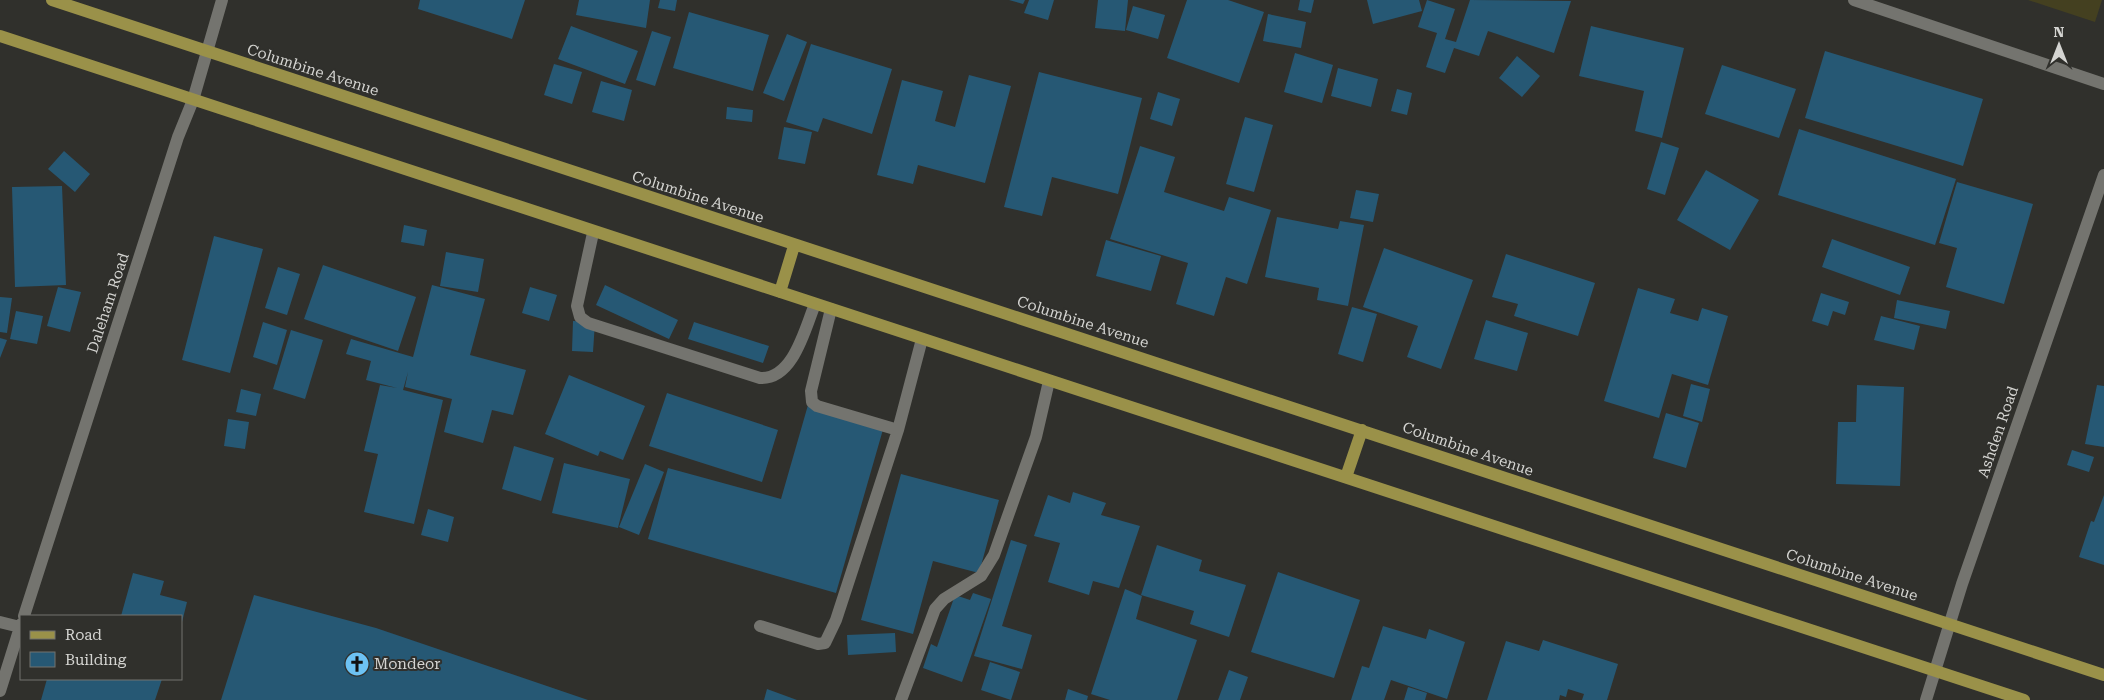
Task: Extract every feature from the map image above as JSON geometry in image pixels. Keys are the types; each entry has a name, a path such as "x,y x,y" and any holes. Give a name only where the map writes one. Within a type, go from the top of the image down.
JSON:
{"main road":[{"name":"Columbine Avenue","path":"52,0 794,246 1362,430 1654,528 2104,675"},
{"path":"0,36 593,233 1346,476 2024,700"},
{"path":"780,292 794,246"},
{"path":"1346,476 1362,430"}],"street":[{"name":"Daleham Road","path":"24,615 178,137 193,100 222,0"},
{"path":"1854,0 2104,84"},
{"name":"Ashden Road","path":"1926,700 1950,624 2104,175"},
{"path":"593,233 577,306 580,317 588,324 760,378 770,379 780,373 794,354 815,304"},
{"path":"831,309 811,391 812,402 817,406 898,430"},
{"path":"760,626 818,644 825,642 836,620 898,430 922,339"},
{"path":"901,700 935,609 944,599 981,576 994,555 1036,437 1049,381"},
{"path":"0,622 20,622"},
{"name":"Daleham Road","path":"0,691 20,628"}],"shaded area":[{"path":"2028,0 2102,0 2095,22"}],"building":[{"path":"420,0 525,0 512,39 418,9"},
{"path":"579,0 650,0 646,28 576,15"},
{"path":"660,0 677,0 675,11 658,8"},
{"path":"1009,0 1025,0 1023,4"},
{"path":"1029,0 1054,0 1048,20 1024,13"},
{"path":"1098,0 1128,0 1125,31 1095,28"},
{"path":"1187,0 1228,0 1264,12 1239,83 1167,58"},
{"path":"1300,0 1314,0 1311,13 1298,10"},
{"path":"1367,0 1419,0 1422,11 1373,24"},
{"path":"1427,0 1455,9 1445,39 1456,42 1470,0 1571,1 1554,53 1488,31 1479,56 1454,48 1445,73 1426,67 1437,33 1418,27"},
{"path":"1133,6 1165,15 1158,39 1126,30"},
{"path":"689,12 769,35 753,91 673,68"},
{"path":"1268,14 1306,22 1301,48 1263,41"},
{"path":"571,26 638,51 625,84 558,59"},
{"path":"1591,26 1684,48 1662,138 1635,131 1644,91 1579,76"},
{"path":"652,31 671,37 655,86 636,80"},
{"path":"787,34 807,42 784,101 763,93"},
{"path":"811,44 892,69 872,134 823,118 818,132 786,122"},
{"path":"1825,51 1983,99 1963,166 1805,118"},
{"path":"1295,53 1333,65 1322,103 1284,92"},
{"path":"1517,56 1540,76 1522,97 1499,78"},
{"path":"554,64 582,72 572,104 544,95"},
{"path":"1722,65 1796,89 1779,138 1705,114"},
{"path":"1338,68 1378,79 1371,107 1331,96"},
{"path":"1039,72 1142,98 1118,194 1052,177 1042,216 1004,207"},
{"path":"969,75 1011,86 985,183 918,165 913,184 877,175 902,80 943,91 935,121 955,127"},
{"path":"601,81 632,90 624,121 592,112"},
{"path":"1397,89 1412,93 1407,115 1391,111"},
{"path":"1158,92 1180,99 1172,126 1150,119"},
{"path":"727,107 753,110 752,122 726,119"},
{"path":"1245,117 1273,125 1254,192 1226,184"},
{"path":"784,127 812,132 805,164 778,159"},
{"path":"1799,129 1956,179 1935,245 1778,195"},
{"path":"1661,142 1679,148 1665,195 1647,189"},
{"path":"1140,146 1175,157 1164,192 1224,211 1229,197 1271,210 1247,284 1226,277 1214,316 1176,304 1188,263 1110,239"},
{"path":"64,151 90,174 75,192 48,169"},
{"path":"1706,170 1759,200 1730,250 1677,220"},
{"path":"1957,182 2033,204 2004,304 1946,287 1957,248 1939,243"},
{"path":"62,186 66,285 15,287 12,187"},
{"path":"1356,190 1379,194 1373,222 1350,218"},
{"path":"1277,217 1338,229 1340,221 1364,225 1348,306 1317,300 1319,288 1265,277"},
{"path":"404,225 427,230 424,246 401,242"},
{"path":"214,236 263,249 230,373 182,360"},
{"path":"1832,239 1910,267 1900,295 1822,267"},
{"path":"1106,240 1161,256 1151,291 1096,276"},
{"path":"1384,248 1473,280 1441,369 1407,357 1418,326 1363,307"},
{"path":"446,252 484,259 478,292 440,286"},
{"path":"1506,254 1595,283 1578,336 1514,316 1518,304 1492,297"},
{"path":"323,265 416,297 398,351 304,319"},
{"path":"278,267 300,274 287,315 265,308"},
{"path":"432,285 485,299 470,355 526,370 513,415 492,410 483,443 444,432 452,399 405,387 408,372 403,390 443,400 414,524 364,512 378,454 364,451 380,385 397,388 366,380 371,361 346,354 351,339 413,357"},
{"path":"605,285 678,320 669,339 596,305"},
{"path":"58,287 81,292 70,332 47,326"},
{"path":"530,287 557,295 549,321 522,313"},
{"path":"1638,288 1675,299 1670,313 1698,321 1702,308 1728,316 1708,385 1672,374 1659,418 1604,401"},
{"path":"1821,293 1849,302 1845,315 1833,311 1828,326 1812,321"},
{"path":"0,297 12,298 7,333 0,332"},
{"path":"1897,300 1950,311 1946,329 1894,318"},
{"path":"1352,307 1377,314 1363,362 1338,354"},
{"path":"16,311 43,316 37,344 10,339"},
{"path":"1881,316 1920,326 1914,350 1874,340"},
{"path":"1486,320 1528,333 1517,371 1474,359"},
{"path":"573,321 595,322 593,352 572,351"},
{"path":"263,322 287,330 277,365 253,357"},
{"path":"694,322 769,346 763,363 688,339"},
{"path":"291,330 323,340 305,399 273,389"},
{"path":"0,338 7,340 0,358"},
{"path":"569,375 645,406 623,460 600,451 598,456 545,434"},
{"path":"1691,384 1710,389 1702,422 1683,416"},
{"path":"1857,385 1904,387 1900,486 1836,484 1838,422 1856,422"},
{"path":"2097,385 2104,386 2104,447 2085,444"},
{"path":"241,389 261,394 256,416 236,412"},
{"path":"667,393 778,430 762,482 649,446"},
{"path":"808,405 884,426 836,593 648,539 668,468 781,499"},
{"path":"1666,413 1699,423 1686,468 1653,458"},
{"path":"228,419 249,422 245,449 224,446"},
{"path":"514,446 554,458 541,501 502,489"},
{"path":"2072,450 2094,457 2089,472 2067,465"},
{"path":"564,463 630,479 618,528 552,513"},
{"path":"645,464 664,472 639,535 619,527"},
{"path":"901,474 999,500 979,573 933,561 913,634 861,620"},
{"path":"1073,492 1106,503 1101,515 1140,526 1119,588 1093,581 1089,595 1048,582 1060,543 1034,536 1048,495 1070,503"},
{"path":"2104,495 2104,565 2079,557 2091,521 2094,522"},
{"path":"428,509 454,517 448,542 421,535"},
{"path":"1011,540 1027,545 1002,626 1032,635 1022,669 974,656"},
{"path":"1157,545 1202,560 1199,571 1246,585 1229,637 1190,624 1194,611 1141,595"},
{"path":"1278,572 1360,600 1334,678 1251,652"},
{"path":"133,573 164,581 160,595 187,602 182,622 182,615 121,615"},
{"path":"1125,589 1142,596 1136,619 1197,640 1177,700 1110,700 1091,694"},
{"path":"973,593 991,599 962,682 923,668 931,644 937,647 955,595 970,600"},
{"name":"Mondeor","path":"254,595 376,628 588,700 221,700"},
{"path":"1383,626 1426,639 1429,629 1465,642 1447,699 1391,680 1384,700 1351,700 1362,666 1369,668"},
{"path":"895,633 896,652 848,655 847,635"},
{"path":"1543,640 1618,664 1607,700 1582,700 1584,694 1568,689 1566,697 1560,695 1559,700 1487,700 1506,641 1539,651"},
{"path":"990,662 1020,672 1011,700 981,690"},
{"path":"1229,670 1248,677 1240,700 1218,700"},
{"path":"47,680 162,680 155,700 41,700"},
{"path":"1408,687 1427,693 1425,700 1404,700"},
{"path":"767,689 797,700 764,700"},
{"path":"1068,689 1088,696 1087,700 1065,700"}],"place":[{"name":"Mondeor","path":"357,664"}]}
